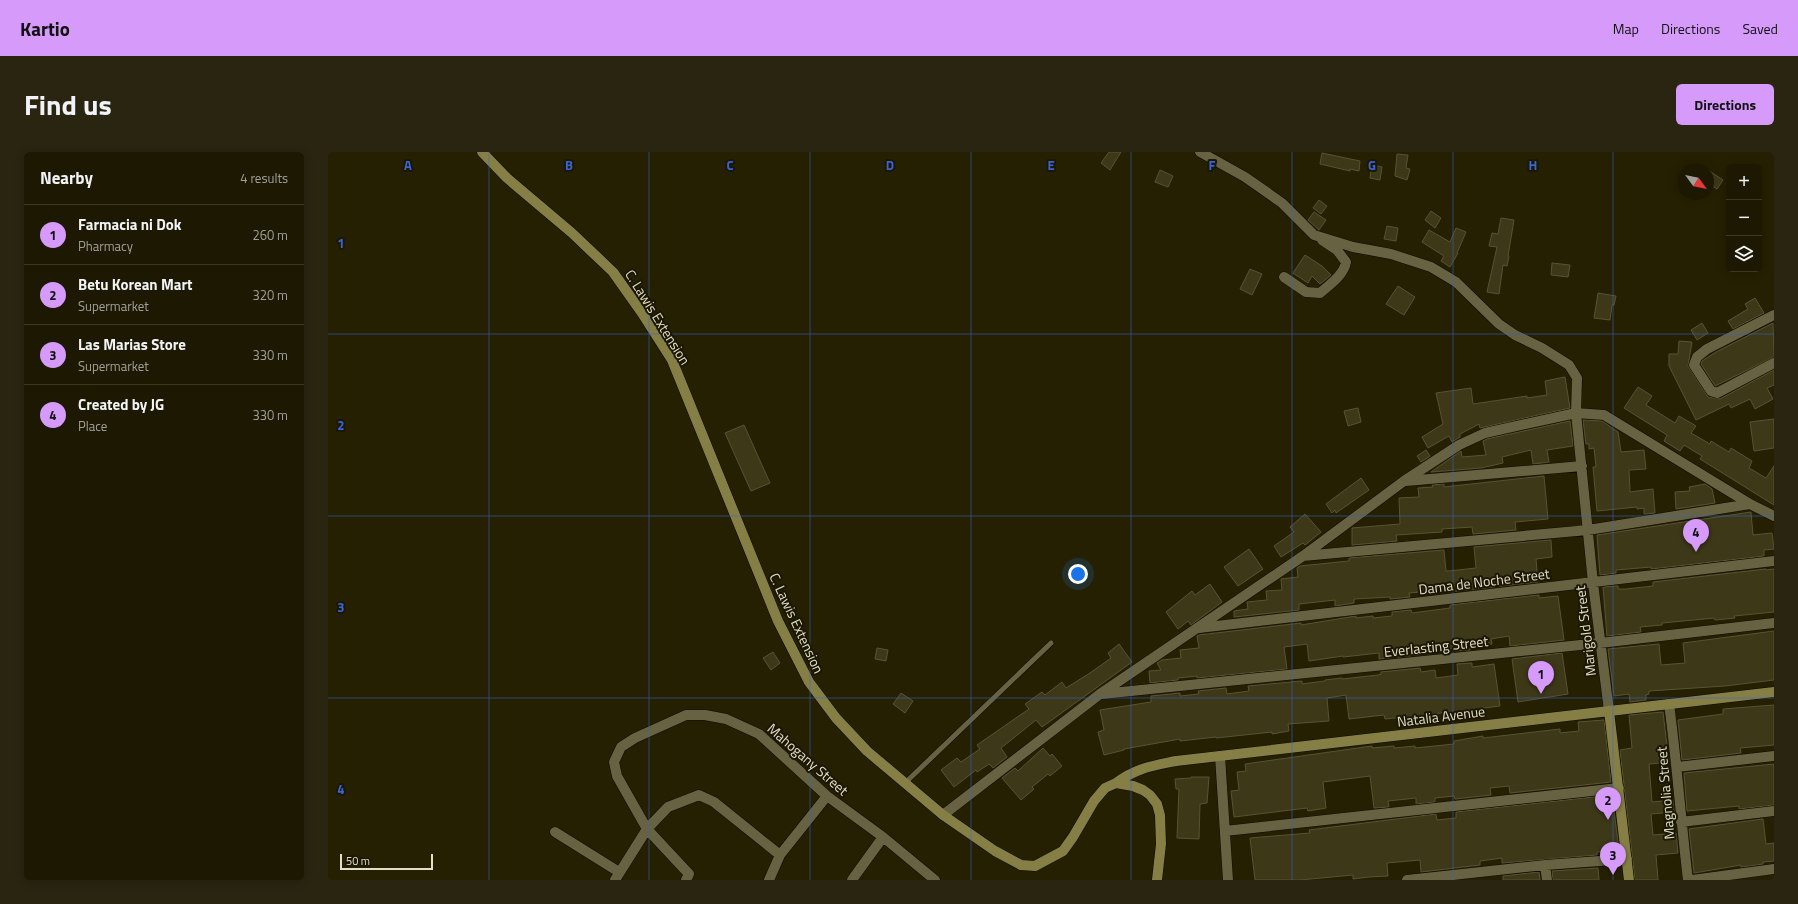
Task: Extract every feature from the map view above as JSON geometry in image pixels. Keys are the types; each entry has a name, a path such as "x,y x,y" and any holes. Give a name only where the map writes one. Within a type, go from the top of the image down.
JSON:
{"street":[{"name":"C. Lawis Extension","path":"482,152 507,178 572,233 613,272 642,313 672,360 778,621 809,682 836,718 867,751 943,815 1009,860 1021,865 1035,866 1063,851 1094,801 1105,788 1116,783"},
{"path":"1200,152 1245,177 1282,203 1314,235 1337,250 1346,262 1345,268 1320,293 1306,292 1284,277"},
{"name":"Marigold Street","path":"1314,235 1353,247 1391,254 1431,267 1456,282 1499,324 1515,335 1542,348 1569,365 1577,378 1576,413 1593,583 1629,880"},
{"path":"1774,315 1707,349 1697,356 1694,366 1711,391 1717,393 1774,363"},
{"path":"943,815 1100,694 1303,556 1404,481 1459,445 1486,433 1576,413 1604,415 1750,504 1774,516"},
{"path":"1404,481 1582,466"},
{"path":"1303,556 1588,530 1750,504"},
{"name":"Dama de Noche Street","path":"1197,628 1774,561"},
{"name":"Everlasting Street","path":"1100,694 1600,643 1774,623"},
{"name":"Natalia Avenue","path":"1116,783 1129,774 1142,769 1176,761 1774,692"},
{"name":"Magnolia Street","path":"1669,704 1688,880"},
{"name":"Mahogany Street","path":"686,880 689,874 647,829 617,776 614,762 621,747 635,738 686,715 705,715 726,719 759,734 827,796 883,837 934,880"},
{"path":"1220,756 1228,880"},
{"path":"1677,767 1774,756"},
{"path":"1116,783 1133,786 1143,790 1150,795 1157,804 1160,816 1162,844 1157,880"},
{"path":"1225,831 1619,788"},
{"path":"555,832 617,876 647,829 668,807 699,795 714,802 780,855"},
{"path":"769,880 780,855 827,796"},
{"path":"1681,822 1774,811"},
{"path":"852,880 883,837"},
{"path":"1414,880 1484,876 1545,865 1627,859"},
{"path":"1545,865 1547,880"},
{"path":"1692,880 1774,869"}],"lane":[{"path":"905,783 1051,643"}],"building":[{"path":"1109,152 1121,152 1110,170 1101,163"},
{"path":"1322,153 1360,161 1359,171 1350,169 1350,171 1320,164"},
{"path":"1397,154 1408,155 1406,168 1410,169 1407,180 1395,176"},
{"path":"1372,165 1382,167 1380,180 1370,178"},
{"path":"1160,170 1173,176 1168,187 1155,182"},
{"path":"1714,174 1723,180 1717,189 1714,187"},
{"path":"1319,200 1327,206 1321,214 1313,208"},
{"path":"1431,211 1441,218 1435,228 1425,220"},
{"path":"1314,212 1326,220 1319,230 1308,220"},
{"path":"1501,218 1514,220 1507,266 1503,265 1499,294 1487,292 1497,247 1489,246 1492,233 1498,234"},
{"path":"1387,226 1398,228 1396,241 1384,239"},
{"path":"1456,228 1466,232 1458,253 1450,267 1441,261 1444,256 1422,242 1429,230 1450,242"},
{"path":"1305,255 1322,266 1331,275 1320,284 1312,276 1308,283 1293,273"},
{"path":"1552,263 1570,265 1568,277 1551,275"},
{"path":"1250,269 1262,274 1252,295 1240,289"},
{"path":"1398,286 1415,297 1404,315 1386,304"},
{"path":"1598,293 1616,296 1614,305 1612,305 1610,320 1594,318"},
{"path":"1755,298 1764,313 1733,329 1728,321 1748,309 1745,304"},
{"path":"1702,323 1708,333 1697,340 1691,330"},
{"path":"1773,323 1774,357 1715,386 1701,364 1702,361 1716,352"},
{"path":"1679,341 1692,342 1688,366 1708,397 1720,399 1774,370 1774,385 1767,388 1773,399 1755,409 1750,399 1731,408 1729,404 1696,420 1669,366 1669,354 1678,354"},
{"path":"1565,377 1570,408 1480,428 1479,424 1460,434 1460,437 1452,442 1449,436 1428,448 1422,437 1443,424 1436,393 1471,388 1473,404 1527,396 1527,398 1547,395 1545,381"},
{"path":"1638,387 1652,396 1646,405 1675,423 1679,416 1696,426 1691,433 1710,444 1711,441 1729,452 1731,448 1752,461 1749,468 1766,478 1774,466 1774,505 1700,459 1702,456 1684,445 1680,451 1664,441 1667,435 1624,408"},
{"path":"1358,408 1361,422 1348,426 1344,411"},
{"path":"1774,419 1774,448 1754,451 1750,422"},
{"path":"1583,420 1602,421 1618,432 1621,452 1644,450 1646,469 1629,470 1630,492 1653,489 1655,513 1644,514 1644,508 1637,509 1637,507 1597,511 1593,467 1596,467 1594,448 1589,449 1589,444 1586,444"},
{"path":"1570,421 1573,446 1547,450 1549,462 1533,464 1531,450 1502,457 1503,463 1481,468 1431,472 1461,451 1462,457 1486,455 1483,441 1487,439"},
{"path":"744,425 770,483 751,491 725,433"},
{"path":"1426,450 1430,456 1421,462 1417,456"},
{"path":"1544,476 1548,519 1515,522 1516,530 1473,534 1472,527 1442,529 1442,532 1396,535 1397,541 1352,545 1352,528 1400,524 1399,498 1419,497 1418,488 1433,487 1432,485 1444,484 1444,487"},
{"path":"1361,478 1369,490 1336,513 1335,510 1332,513 1326,504"},
{"path":"1705,484 1712,489 1715,503 1676,509 1675,492 1690,491 1689,487"},
{"path":"1751,512 1753,535 1772,533 1774,549 1764,550 1764,556 1651,569 1651,567 1616,570 1616,573 1600,575 1597,535"},
{"path":"1305,514 1321,532 1305,545 1303,543 1281,557 1274,546 1294,532 1290,527"},
{"path":"1551,540 1552,557 1536,559 1538,582 1448,592 1448,589 1409,593 1410,597 1390,599 1390,597 1354,599 1354,603 1335,606 1335,600 1299,604 1299,610 1234,617 1234,611 1248,609 1247,602 1267,600 1266,591 1282,590 1281,579 1298,577 1297,568 1300,566 1349,561 1349,558 1444,550 1446,571 1449,571 1476,568 1474,547"},
{"path":"1249,549 1263,569 1238,586 1224,567"},
{"path":"1774,569 1774,612 1734,616 1735,618 1715,620 1714,618 1662,623 1662,625 1640,627 1641,632 1607,636 1603,587 1618,586 1618,589 1626,589 1653,586 1653,582"},
{"path":"1210,584 1222,602 1191,625 1188,621 1178,629 1166,612 1192,591 1195,595"},
{"path":"1539,595 1539,598 1558,596 1564,640 1510,646 1509,636 1491,639 1492,644 1470,647 1470,650 1455,651 1455,648 1418,652 1418,655 1379,659 1379,653 1309,661 1307,644 1284,647 1287,669 1197,678 1197,676 1150,683 1149,671 1161,670 1157,663 1162,660 1181,658 1180,650 1199,648 1197,636 1199,635 1301,623 1301,625 1356,616 1356,618 1373,616 1373,618 1392,616 1392,612 1411,610 1412,613 1450,608 1450,605"},
{"path":"1774,631 1774,680 1725,686 1649,691 1649,694 1646,695 1646,700 1630,702 1629,694 1614,696 1608,649 1659,644 1661,665 1685,663 1683,643"},
{"path":"1119,644 1132,662 1042,727 1036,720 1001,748 1007,757 993,768 989,764 977,772 976,770 954,787 941,770 957,758 961,762 980,749 977,745 1029,709 1025,704 1042,692 1045,695 1062,682 1066,688 1090,673 1111,658 1108,653"},
{"path":"877,648 888,650 886,661 875,659"},
{"path":"773,652 780,663 771,670 763,658"},
{"path":"1562,653 1568,694 1518,702 1512,659"},
{"path":"1472,663 1472,667 1494,664 1500,706 1453,711 1404,719 1403,717 1385,719 1384,715 1349,719 1346,695 1327,698 1329,721 1288,724 1289,731 1272,734 1272,732 1180,741 1180,739 1124,749 1104,755 1098,732 1104,730 1100,710 1151,702 1151,696 1180,693 1180,696 1199,694 1198,691 1226,688 1227,694 1249,691 1248,686 1302,681 1302,684 1325,680 1378,675 1381,674 1381,672 1420,668 1421,672 1435,670 1436,678 1458,675 1457,664"},
{"path":"901,693 913,701 905,713 893,704"},
{"path":"1774,705 1774,745 1740,748 1741,753 1682,760 1678,720 1723,714 1723,709"},
{"path":"1663,712 1669,762 1649,764 1652,802 1673,800 1674,812 1651,814 1653,835 1676,833 1678,853 1656,855 1658,880 1635,880 1620,750 1632,748 1629,715"},
{"path":"1604,720 1611,782 1510,793 1509,786 1490,788 1491,795 1455,799 1454,796 1435,798 1435,802 1416,804 1416,798 1388,801 1389,807 1374,808 1370,776 1323,782 1326,808 1308,811 1307,808 1234,817 1231,791 1239,790 1237,772 1246,771 1245,764 1372,746 1372,748 1394,746 1394,748 1415,746 1415,748 1454,744 1454,741 1483,736 1483,738 1560,729 1560,733 1579,731 1578,722"},
{"path":"1043,748 1050,756 1052,754 1062,766 1050,776 1048,774 1032,787 1034,789 1021,800 1002,778 1015,768 1018,771"},
{"path":"1774,764 1774,805 1739,809 1739,806 1687,811 1684,773"},
{"path":"1209,777 1207,803 1200,804 1199,839 1177,838 1179,789 1176,789 1175,779"},
{"path":"1612,795 1619,850 1597,852 1597,855 1502,863 1502,858 1480,861 1480,865 1421,872 1420,860 1387,863 1388,876 1353,879 1353,875 1300,880 1255,880 1250,838 1310,833 1309,830 1436,814 1437,820 1456,818 1456,812"},
{"path":"1763,819 1766,844 1774,843 1774,861 1763,862 1763,864 1741,867 1741,865 1694,873 1689,829"},
{"path":"1598,868 1599,880 1553,880 1552,871"},
{"path":"1539,872 1540,880 1503,880 1503,876"}],"place":[{"name":"Created by JG","path":"1696,552"},
{"name":"Farmacia ni Dok","path":"1541,694"},
{"name":"Betu Korean Mart","path":"1608,820"},
{"name":"Las Marias Store","path":"1613,875"}]}
